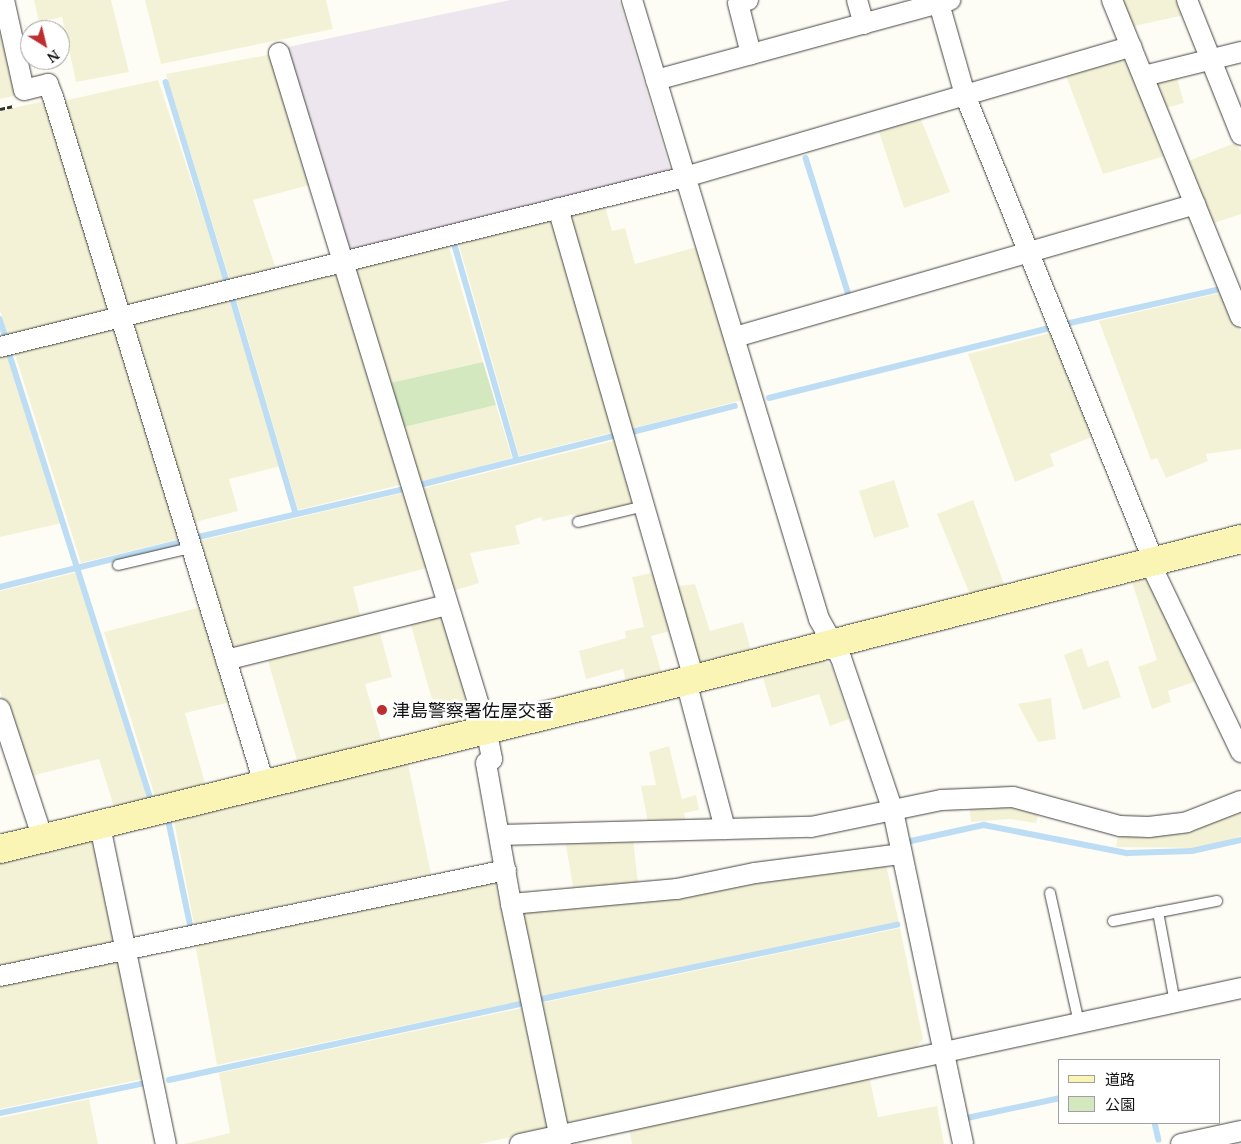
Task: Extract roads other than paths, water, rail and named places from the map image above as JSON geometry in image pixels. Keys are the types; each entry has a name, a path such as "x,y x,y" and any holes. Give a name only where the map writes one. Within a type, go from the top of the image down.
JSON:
{"street":[{"path":"4,0 24,90 50,91 264,783"},
{"path":"632,0 685,177 736,337 819,619 833,643 893,812 963,1144"},
{"path":"748,0 738,3 751,54"},
{"path":"857,0 864,24"},
{"path":"1112,0 1195,204 1235,286 1241,317"},
{"path":"1187,0 1241,135"},
{"path":"656,80 942,1 965,95 1152,563 1241,752"},
{"path":"0,347 685,177 1132,47"},
{"path":"1144,76 1241,52"},
{"path":"279,54 446,605 486,728 492,760 486,763 512,904 560,1140"},
{"path":"736,337 1195,204"},
{"path":"558,208 644,506 690,680 725,829"},
{"path":"0,850 486,728 690,680 1241,539"},
{"path":"226,660 446,605"},
{"path":"0,709 43,839"},
{"path":"500,835 811,827 893,812 941,800 1012,797 1120,826 1150,827 1187,822 1241,801"},
{"path":"100,826 166,1144"},
{"path":"512,904 677,890 755,873 902,854"},
{"path":"0,976 506,870"},
{"path":"520,1144 560,1140 944,1052 1241,988"},
{"path":"1181,1144 1241,1131"}],"lane":[{"path":"578,522 644,506"},
{"path":"118,565 190,548"},
{"path":"1050,893 1079,1023"},
{"path":"1113,921 1217,901"},
{"path":"1158,912 1175,1002"}],"waterway":[{"path":"166,82 228,285"},
{"path":"806,158 850,298"},
{"path":"454,242 517,460"},
{"path":"1070,323 1217,290"},
{"path":"232,296 296,514"},
{"path":"0,319 6,337"},
{"path":"769,398 1054,327"},
{"path":"9,352 150,797"},
{"path":"628,433 735,406"},
{"path":"416,486 618,435"},
{"path":"194,538 404,489"},
{"path":"0,587 182,542"},
{"path":"169,822 191,927"},
{"path":"911,841 984,825 1127,853 1192,851 1241,840"},
{"path":"537,1000 897,925"},
{"path":"169,1080 524,1003"},
{"path":"0,1113 146,1083"},
{"path":"967,1118 1058,1098"},
{"path":"1155,1124 1159,1140"}],"place":[{"name":"津島警察署佐屋交番","path":"382,710"}]}
